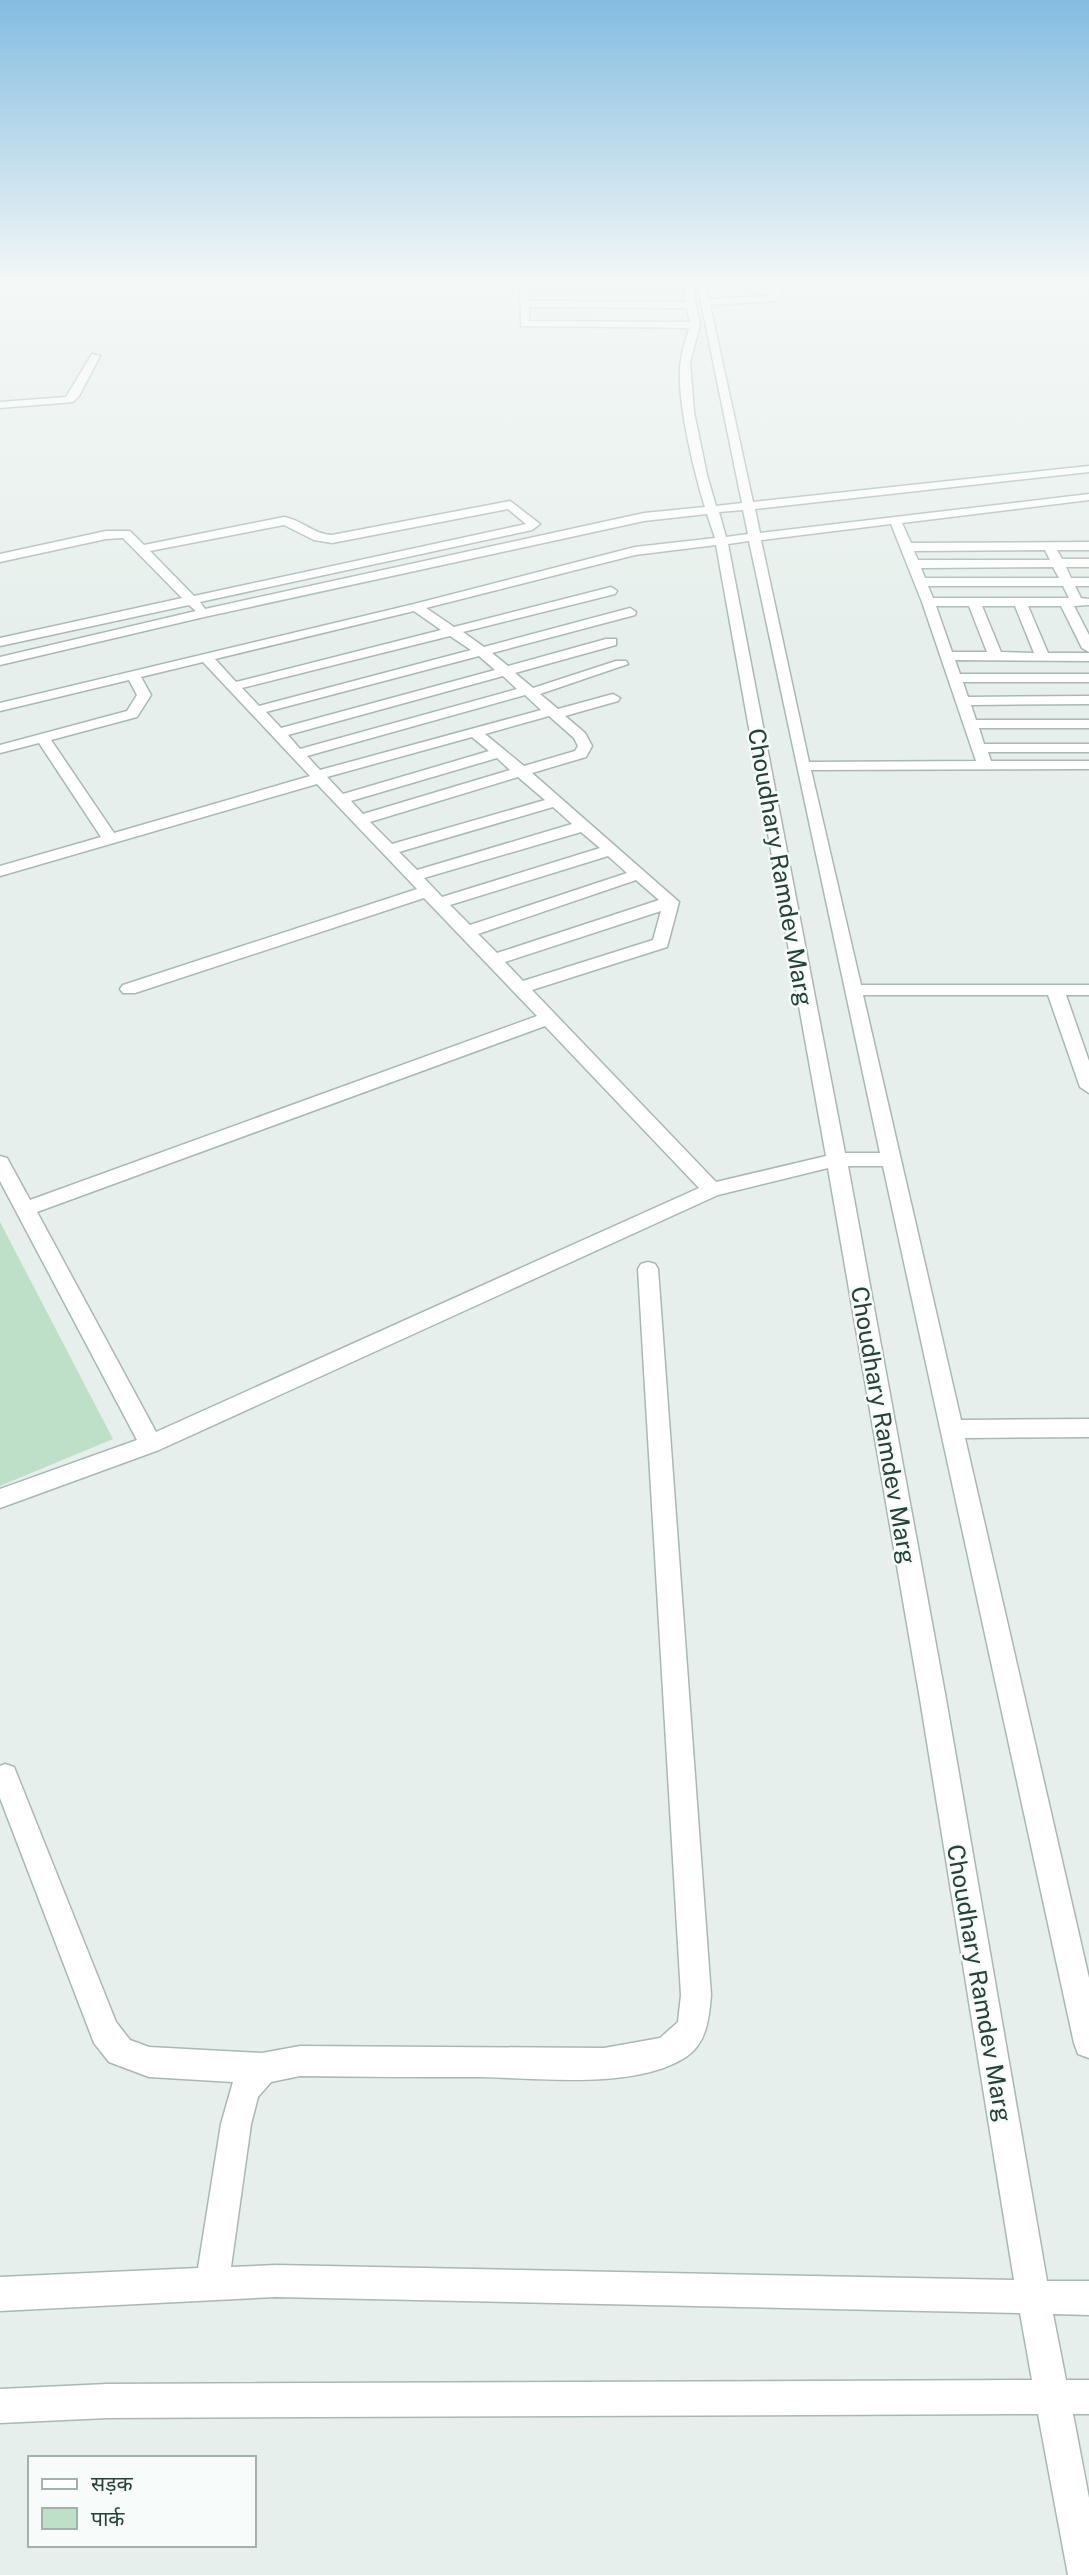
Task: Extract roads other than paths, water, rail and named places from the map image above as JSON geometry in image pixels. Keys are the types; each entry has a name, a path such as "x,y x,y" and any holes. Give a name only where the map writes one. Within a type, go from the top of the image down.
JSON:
{"street":[{"path":"0,405 71,398"},
{"name":"Choudhary Ramdev Marg","path":"688,398 701,475 721,539 835,1160 933,1699 1033,2297 1086,2575"},
{"path":"725,398 803,766 1089,2043"},
{"path":"0,661 204,613 644,517 1089,469"},
{"path":"0,707 416,607 635,551 1089,497"},
{"path":"0,642 534,524 514,506 507,505 332,539 317,538 296,523 284,521 142,549"},
{"path":"895,519 928,602 985,766"},
{"path":"0,558 116,534 129,535 204,613"},
{"path":"1049,546 1077,602 1089,648"},
{"path":"906,547 1089,546"},
{"path":"913,564 1089,563"},
{"path":"920,582 1089,582"},
{"path":"234,686 611,591"},
{"path":"928,602 1077,602"},
{"path":"974,602 996,657"},
{"path":"1020,602 1043,657"},
{"path":"359,820 520,774 581,754 585,746 580,736 483,652 416,607"},
{"path":"255,711 630,612"},
{"path":"277,734 611,642"},
{"path":"204,656 712,1190"},
{"path":"947,656 1082,657 1088,681 954,678"},
{"path":"297,754 529,692 621,664"},
{"path":"0,749 132,714 144,695 132,674"},
{"path":"0,871 319,776 475,732 613,698"},
{"path":"962,701 1089,701"},
{"path":"971,724 1089,724"},
{"path":"475,732 520,774 671,902"},
{"path":"42,737 110,839"},
{"path":"979,748 1089,748"},
{"path":"341,800 499,753"},
{"path":"803,766 1089,765"},
{"path":"388,850 555,802"},
{"path":"414,876 583,826"},
{"path":"129,989 433,897 611,850"},
{"path":"466,932 639,874"},
{"path":"494,960 671,902"},
{"path":"520,988 661,943 671,902"},
{"path":"853,990 1089,990"},
{"path":"1055,990 1089,1087"},
{"path":"25,1209 549,1018"},
{"path":"0,1499 151,1444 712,1190 835,1160 891,1159"},
{"path":"0,1163 151,1444"},
{"path":"5,1776 105,2032 120,2051 149,2062 262,2068 300,2062 604,2063 647,2057 674,2047 691,2029 696,1995 648,1269"},
{"path":"952,1429 1089,1428"},
{"path":"212,2284 236,2124 245,2090 262,2068"},
{"path":"0,2294 276,2281 1089,2298"},
{"path":"0,2406 107,2401 1089,2397"}]}
